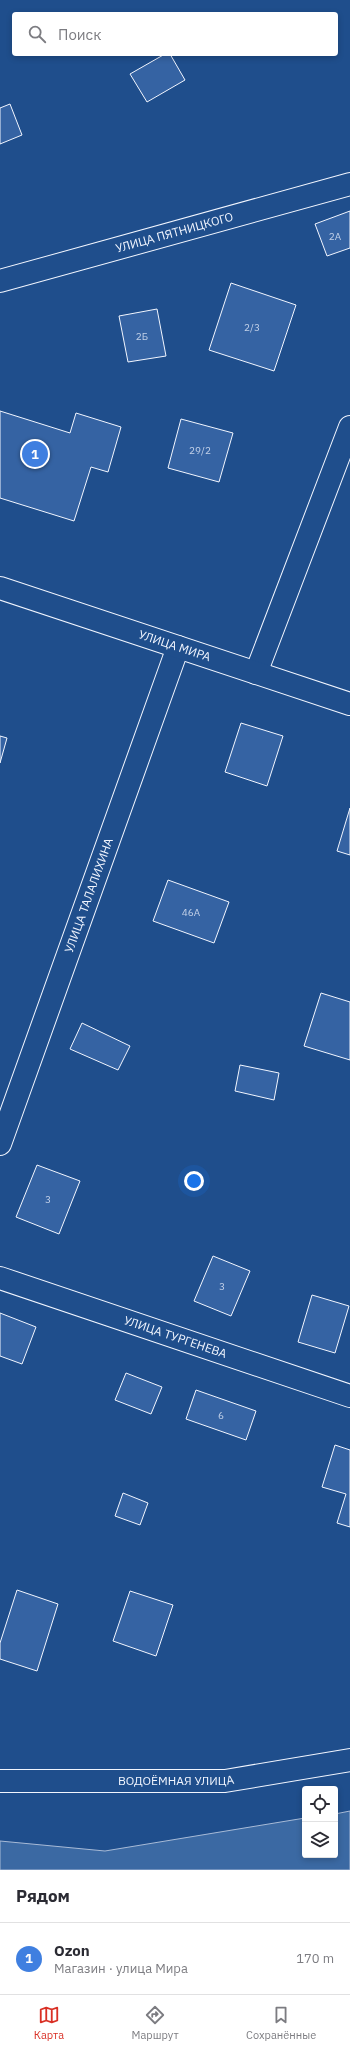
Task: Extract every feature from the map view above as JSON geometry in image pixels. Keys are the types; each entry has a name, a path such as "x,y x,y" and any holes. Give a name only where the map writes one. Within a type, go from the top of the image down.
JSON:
{"street":[{"name":"УЛИЦА ПЯТНИЦКОГО","path":"0,282 350,184"},
{"path":"256,673 350,427"},
{"name":"УЛИЦА МИРА","path":"0,588 350,704"},
{"name":"УЛИЦА ТАЛАЛИХИНА","path":"0,1144 178,647"},
{"name":"УЛИЦА ТУРГЕНЕВА","path":"0,1278 350,1396"},
{"name":"ВОДОЁМНАЯ УЛИЦА","path":"0,1781 225,1781 350,1760"}],"water":[{"path":"350,1811 350,1870 0,1870 0,1841 105,1851 302,1818 302,1858 338,1858 338,1813"}],"building":[{"path":"162,56 171,56 185,80 147,102 130,74"},
{"path":"10,104 22,135 0,144 0,108"},
{"path":"350,211 350,248 327,256 315,224"},
{"path":"231,283 296,305 274,371 209,350"},
{"path":"157,309 166,356 128,362 119,316"},
{"path":"0,411 70,433 76,413 121,427 108,472 91,467 74,521 0,498"},
{"path":"181,419 233,433 219,482 168,468"},
{"path":"241,723 283,736 267,786 225,772"},
{"path":"0,736 7,738 0,763"},
{"path":"350,808 350,855 337,851"},
{"path":"168,880 229,902 214,943 153,921"},
{"path":"321,993 350,1002 350,1060 304,1046"},
{"path":"82,1023 130,1046 118,1070 70,1049"},
{"path":"240,1065 279,1073 274,1100 235,1091"},
{"path":"37,1165 80,1181 59,1234 16,1217"},
{"path":"213,1256 250,1271 231,1316 194,1301"},
{"path":"312,1295 349,1306 335,1353 298,1342"},
{"path":"0,1313 36,1327 22,1364 0,1356"},
{"path":"126,1373 162,1387 151,1414 115,1400"},
{"path":"196,1390 256,1411 246,1440 186,1419"},
{"path":"335,1445 350,1450 350,1527 337,1523 346,1494 322,1487"},
{"path":"123,1493 148,1503 140,1525 115,1516"},
{"path":"17,1590 58,1604 37,1671 0,1659 0,1643"},
{"path":"130,1591 173,1605 156,1656 113,1641"}],"place":[{"name":"Ozon","path":"35,454"}]}
